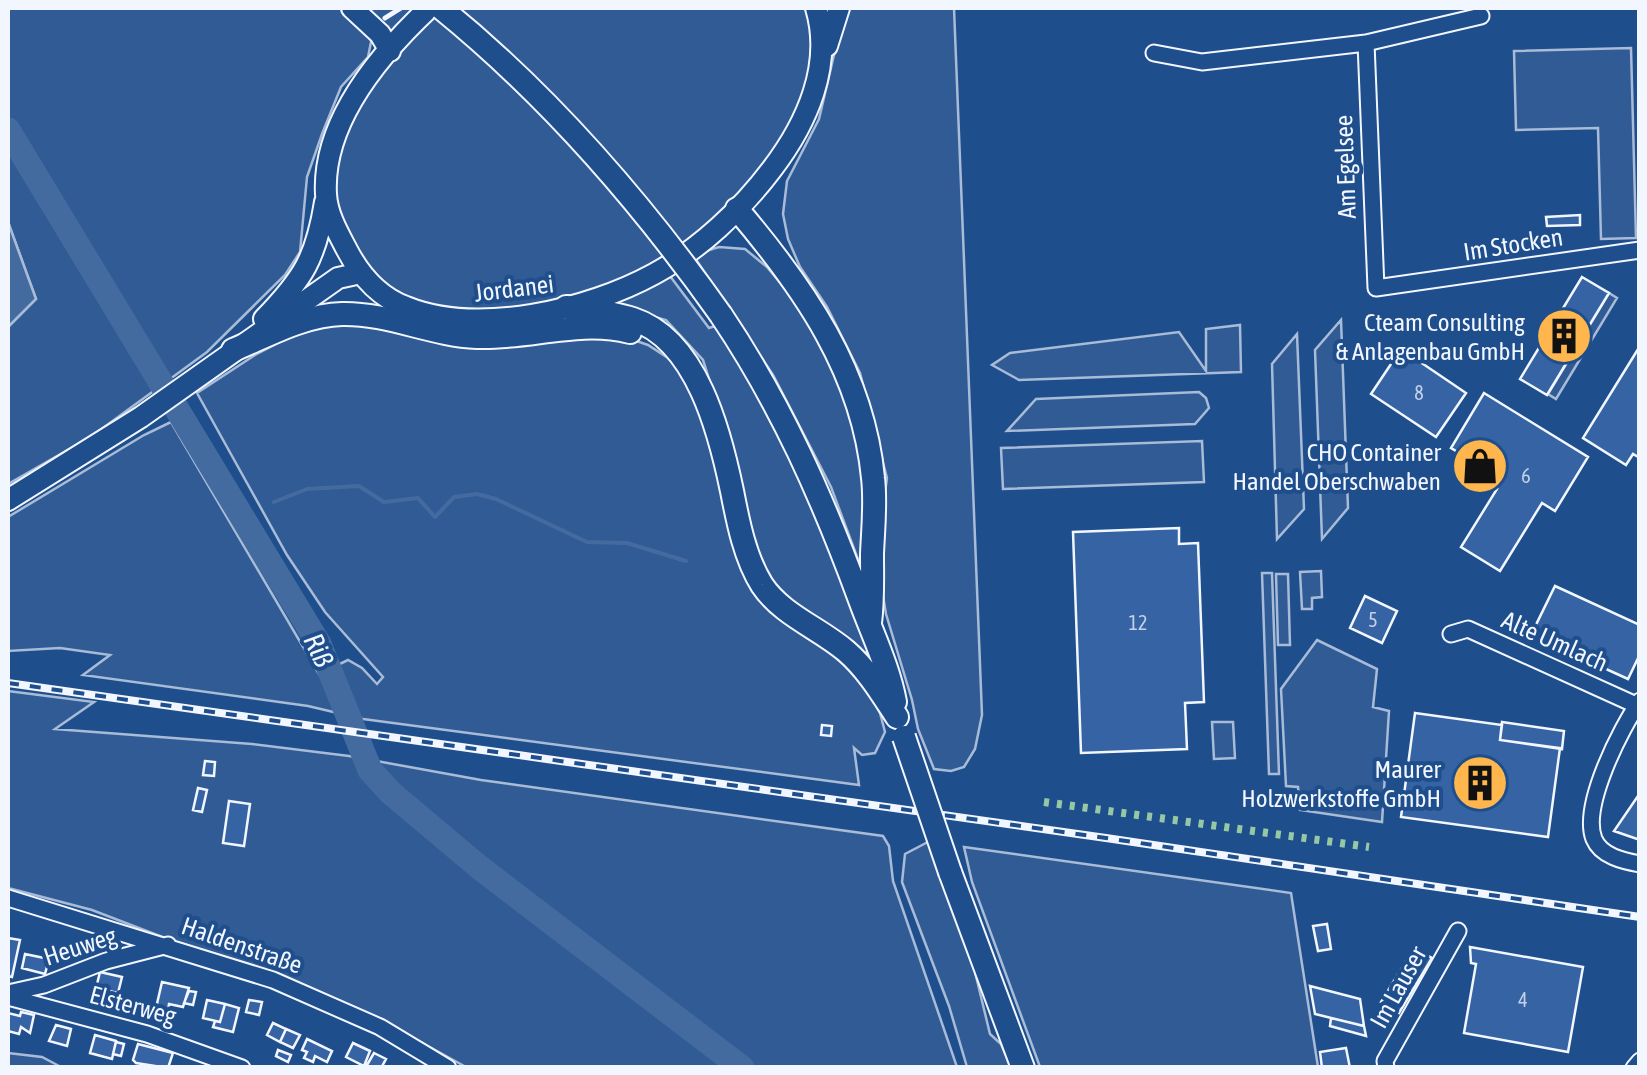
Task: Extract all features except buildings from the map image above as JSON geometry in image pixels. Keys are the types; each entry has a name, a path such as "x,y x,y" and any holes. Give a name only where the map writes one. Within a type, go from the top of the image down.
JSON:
{"highway":[{"path":"441,8 525,84 601,164 721,315 772,397 812,478 870,626 895,697 900,727 1022,1068"},
{"path":"738,209 793,276 828,334 867,435 874,484 875,590 870,626"},
{"path":"566,308 636,320 663,337 691,370 709,408 737,518 763,586 786,610 846,651 869,676 900,727"},
{"path":"234,350 309,320 342,314 476,337 604,328 654,340 676,352"}],"main road":[{"path":"352,8 380,34 390,50"},
{"name":"Jordanei","path":"429,8 363,83 334,137 326,195 335,226 361,272 390,300 440,316 473,319 566,308 655,273 703,240 738,209 791,142 812,96 823,58 816,8"},
{"path":"823,58 839,8"},
{"path":"234,350 299,280 312,259 326,195"},
{"path":"8,500 121,431 338,278 361,272"}],"street":[{"path":"1154,53 1202,62 1366,44 1481,16"},
{"name":"Am Egelsee","path":"1366,44 1376,288"},
{"name":"Im Stocken","path":"1376,288 1640,250"},
{"name":"Alte Umlach","path":"1451,634 1468,629 1638,703"},
{"path":"1638,703 1612,749 1600,783 1592,830 1594,841 1602,850 1640,864"},
{"name":"Haldenstraße","path":"8,898 273,980 380,1027 448,1068"},
{"name":"Im Lauser","path":"1386,1068 1385,1061 1458,931"},
{"name":"Heuweg","path":"8,995 106,961 168,945"},
{"name":"Elsterweg","path":"8,995 147,1034 242,1068"},
{"path":"1634,1068 1640,1061"}],"shaded area":[{"path":"8,8 341,8 372,37 368,57 341,87 322,134 307,177 300,252 285,275 207,352 92,436 8,484 8,327 36,299 8,222"},
{"path":"416,8 390,35 368,10"},
{"path":"437,8 809,8 814,22 809,82 787,134 734,203 652,269 569,301 479,313 425,306 381,284 362,265 334,207 335,171 350,119 374,79"},
{"path":"845,8 954,8 982,715 975,749 964,767 951,771 934,769 918,729 886,614 880,577 880,528 887,478 860,373 827,307 800,267 783,214 787,181 819,119"},
{"path":"1631,48 1636,238 1601,239 1598,128 1516,130 1514,51"},
{"path":"8,222 36,299 8,327"},
{"path":"719,247 745,249 767,267 802,309 849,399 864,455 862,570 831,487 773,375 693,255"},
{"path":"670,276 709,328 715,326 742,367 811,497 868,651 861,653 777,591 754,552 731,448 703,360 666,320 611,305"},
{"path":"1609,293 1617,298 1556,399 1548,394"},
{"path":"1341,320 1348,508 1322,539 1315,350"},
{"path":"334,321 625,337 668,358 683,373 703,408 733,540 869,692 880,713 885,732 875,753 862,755 854,748 859,785 363,719 308,706 83,675 110,655 60,648 8,651 8,517 171,422 319,674 348,660 377,684 383,677 325,612 287,555 197,393 255,355 301,331"},
{"path":"1240,325 1241,372 1019,380 992,365 1010,353 1179,332 1206,371 1206,329"},
{"path":"1297,334 1304,509 1277,539 1272,364"},
{"path":"1199,392 1209,408 1195,424 1007,431 1036,399"},
{"path":"1202,441 1204,482 1003,489 1001,448"},
{"path":"1321,571 1322,597 1312,598 1312,609 1302,609 1300,572"},
{"path":"1262,573 1272,573 1279,774 1269,774"},
{"path":"1276,574 1288,574 1290,645 1278,645"},
{"path":"1317,640 1377,669 1373,707 1389,711 1382,822 1300,810 1298,787 1286,786 1281,689"},
{"path":"8,691 94,702 55,729 252,744 349,756 481,780 883,836 889,846 893,881 957,1067 466,1067 384,1022 92,910 8,888"},
{"path":"1212,722 1233,722 1235,758 1214,759"},
{"path":"928,842 975,972 990,1034 1001,1044 1011,1067 967,1067 949,1006 902,882 905,854"},
{"path":"964,847 1291,893 1318,1067 1040,1067 972,882"},
{"path":"8,1053 42,1057 61,1067 8,1067"}],"waterway":[{"name":"Riß","path":"8,130 319,644 370,770 391,793 479,867 742,1068"},
{"path":"274,502 307,489 359,486 384,502 418,498 435,517 454,497 477,494 496,499 587,542 627,543 686,561"}],"railway":[{"path":"8,683 1640,917"}],"hedge":[{"path":"1044,802 1369,847"}],"wall":[{"path":"385,18 401,8"}],"place":[{"name":"Cteam Consulting & Anlagenbau GmbH","path":"1564,336"},
{"name":"CHO Container Handel Oberschwaben","path":"1480,466"},
{"name":"Maurer Holzwerkstoffe GmbH","path":"1480,783"}]}
